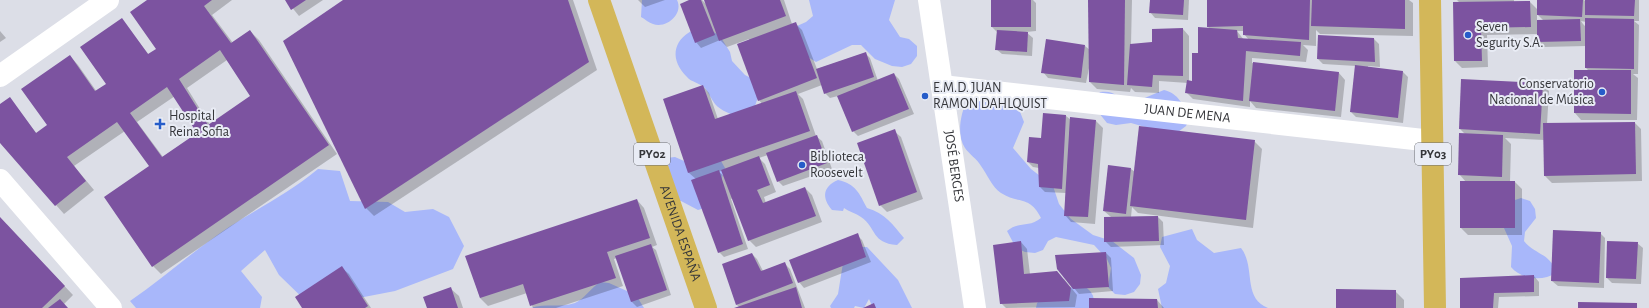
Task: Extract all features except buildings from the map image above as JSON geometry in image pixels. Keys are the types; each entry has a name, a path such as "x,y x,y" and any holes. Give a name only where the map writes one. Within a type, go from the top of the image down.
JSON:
{"highway":[{"name":"AVENIDA ESPAÑA","path":"599,0 706,308"},
{"name":"PY03","path":"1430,0 1435,308"}],"street":[{"path":"0,76 108,0"},
{"name":"JOSÉ BERGES","path":"929,0 975,308"},
{"name":"JUAN DE MENA","path":"942,86 1432,141"},
{"path":"0,180 110,308"}],"shaded area":[{"path":"642,0 677,0 679,5 678,10 676,15 668,22 658,25 653,24 641,17"},
{"path":"809,0 895,0 889,20 900,37 909,39 917,46 917,56 911,64 902,67 892,66 875,59 861,45 852,45 816,62 808,57 797,26 806,22 813,16"},
{"path":"693,30 712,31 720,36 730,52 732,61 745,75 753,79 758,97 755,106 739,117 720,109 705,88 689,79 678,64 676,58 677,45 686,34"},
{"path":"1164,90 1177,97 1190,117 1186,126 1178,132 1159,131 1131,123 1116,125 1107,123 1095,108 1095,99 1100,92 1109,92 1131,101 1150,96"},
{"path":"967,100 1017,104 1024,122 1013,148 1031,169 1053,186 1059,204 1071,219 1093,235 1112,241 1134,258 1141,275 1140,284 1134,292 1125,295 1115,294 1108,287 1111,268 1107,259 1094,245 1056,237 1048,241 1043,250 1035,253 1025,252 1016,248 1007,231 1016,226 1032,223 1041,218 1037,211 1028,203 1001,193 992,184 979,163 965,148 962,142 960,124"},
{"path":"675,157 693,165 721,161 725,168 722,183 708,207 698,210 681,201 667,202 657,162 666,158"},
{"path":"318,169 340,171 350,201 388,202 405,212 433,209 449,217 464,246 453,269 395,291 312,307 279,275 265,250 241,271 262,297 260,308 136,308 130,301 216,236 285,193"},
{"path":"838,180 853,187 867,208 884,216 904,238 897,245 889,244 878,238 866,221 859,216 844,208 843,211 832,210 826,201 825,193 829,186"},
{"path":"1521,198 1530,201 1535,209 1536,218 1525,232 1524,241 1528,246 1547,258 1554,266 1556,273 1544,278 1526,277 1511,267 1512,246 1504,228 1512,201"},
{"path":"1192,229 1197,240 1214,253 1241,248 1248,264 1252,290 1255,297 1260,303 1268,308 1162,308 1158,289 1166,283 1170,266 1160,247 1162,237"},
{"path":"859,247 867,247 898,280 912,308 873,308 869,299 864,308 855,306 854,308 831,308 830,306 838,294 843,263"},
{"path":"600,282 609,283 636,295 644,308 531,308 575,303"},
{"path":"1081,284 1092,294 1094,300 1092,308 1036,308 1037,303 1044,297"}],"place":[{"name":"Seven Segurity S.A.","path":"1468,35"},
{"name":"Conservatorio Nacional de Música","path":"1602,92"},
{"name":"E.M.D. JUAN RAMON DAHLQUIST","path":"925,96"},
{"name":"Hospital Reina Sofia","path":"160,124"},
{"name":"Biblioteca Roosevelt","path":"802,165"}]}
